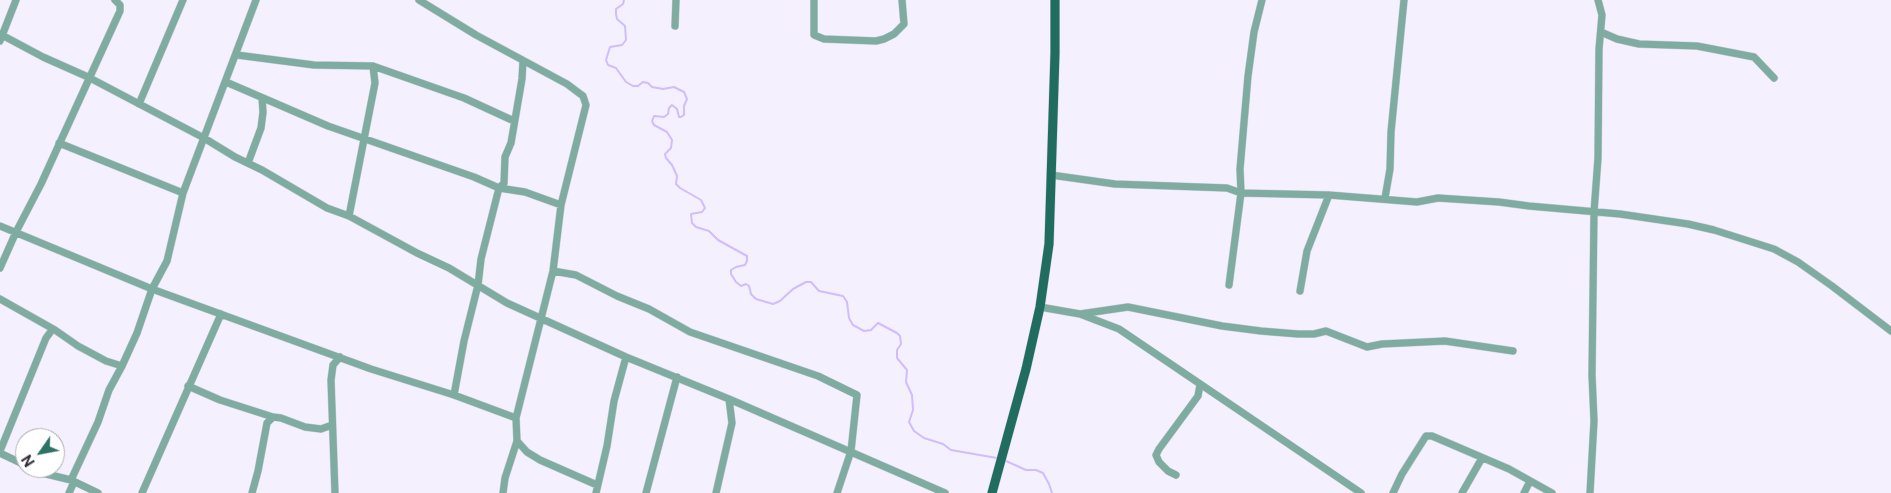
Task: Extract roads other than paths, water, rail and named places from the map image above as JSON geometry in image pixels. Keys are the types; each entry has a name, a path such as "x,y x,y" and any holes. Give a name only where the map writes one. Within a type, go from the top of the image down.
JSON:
{"main road":[{"path":"992,493 1026,368 1040,307 1049,244 1055,0"}],"street":[{"path":"16,0 1,37 88,77 204,138 327,208 350,216 478,285 507,303 945,493"},
{"path":"139,104 183,0"},
{"path":"69,493 109,390 137,332 152,289 167,261 183,193 256,0"},
{"path":"419,0 476,36 567,84 583,96 586,105 561,205 553,271 516,418 517,441 505,478 503,493"},
{"path":"675,26 676,0"},
{"path":"814,0 814,35 824,38 876,41 894,34 904,24 902,0"},
{"path":"1229,285 1240,192 1240,169 1248,76 1254,32 1262,0"},
{"path":"1385,198 1390,169 1391,132 1404,0"},
{"path":"1590,493 1594,421 1592,368 1594,212 1598,158 1599,49 1602,15 1598,0"},
{"path":"0,268 120,11 120,2"},
{"path":"1601,32 1617,39 1639,44 1697,46 1754,57 1774,78"},
{"path":"236,55 314,65 373,66 464,98 514,121"},
{"path":"454,395 464,340 478,285 481,259 499,188 504,183 505,158 511,143 522,79 523,61"},
{"path":"350,216 375,83 373,66"},
{"path":"226,82 328,126 474,177 499,188 524,192 561,205"},
{"path":"248,163 261,128 262,98"},
{"path":"59,142 183,193"},
{"path":"1051,175 1115,184 1227,188 1240,192 1385,198 1417,202 1438,198 1499,202 1688,224 1722,232 1774,249 1798,262 1891,331"},
{"path":"1300,291 1307,251 1329,195"},
{"path":"0,226 152,289 371,369 454,395 516,418"},
{"path":"553,271 576,275 648,309 690,332 818,376 857,395 851,451 837,493"},
{"path":"0,299 55,330 78,346 106,361 122,366"},
{"path":"1040,307 1080,314 1119,329 1361,493"},
{"path":"1080,314 1128,307 1222,326 1261,331 1298,334 1314,334 1326,331 1367,347 1382,344 1445,341 1514,350"},
{"path":"142,493 220,314"},
{"path":"15,460 0,452 46,338 52,330 55,330"},
{"path":"596,493 614,401 626,356"},
{"path":"335,493 331,380 333,365 340,357"},
{"path":"646,493 677,377"},
{"path":"1176,475 1168,472 1159,462 1156,455 1158,449 1198,396 1200,385"},
{"path":"188,386 220,400 305,427 321,429 332,425"},
{"path":"716,493 732,423 729,399"},
{"path":"252,493 267,424 273,417"},
{"path":"1393,493 1402,474 1426,436 1432,436 1510,469 1552,493"},
{"path":"517,441 527,452 540,460 597,485"},
{"path":"1462,493 1482,458"},
{"path":"61,478 73,481 98,493"},
{"path":"1524,493 1530,482"}],"waterway":[{"path":"624,0 623,4 616,9 616,14 617,19 625,26 626,40 622,45 610,47 606,60 608,65 616,68 626,82 633,86 638,86 643,82 648,83 652,87 663,89 674,87 684,92 687,99 684,106 684,115 679,117 677,109 672,105 669,108 668,114 664,117 654,116 652,121 654,125 667,132 672,140 671,148 665,154 677,176 676,184 701,200 705,208 702,212 691,214 692,223 696,227 709,231 718,240 747,256 745,265 731,270 731,274 736,282 741,286 746,284 749,286 751,294 756,299 773,304 806,282 811,282 819,291 843,296 847,302 849,318 853,325 864,331 871,330 878,323 900,336 901,344 897,350 897,358 907,370 906,382 912,395 913,410 909,422 914,431 924,438 943,444 951,450 997,458"},
{"path":"1006,461 1026,470 1036,470 1043,473 1052,493"}]}
